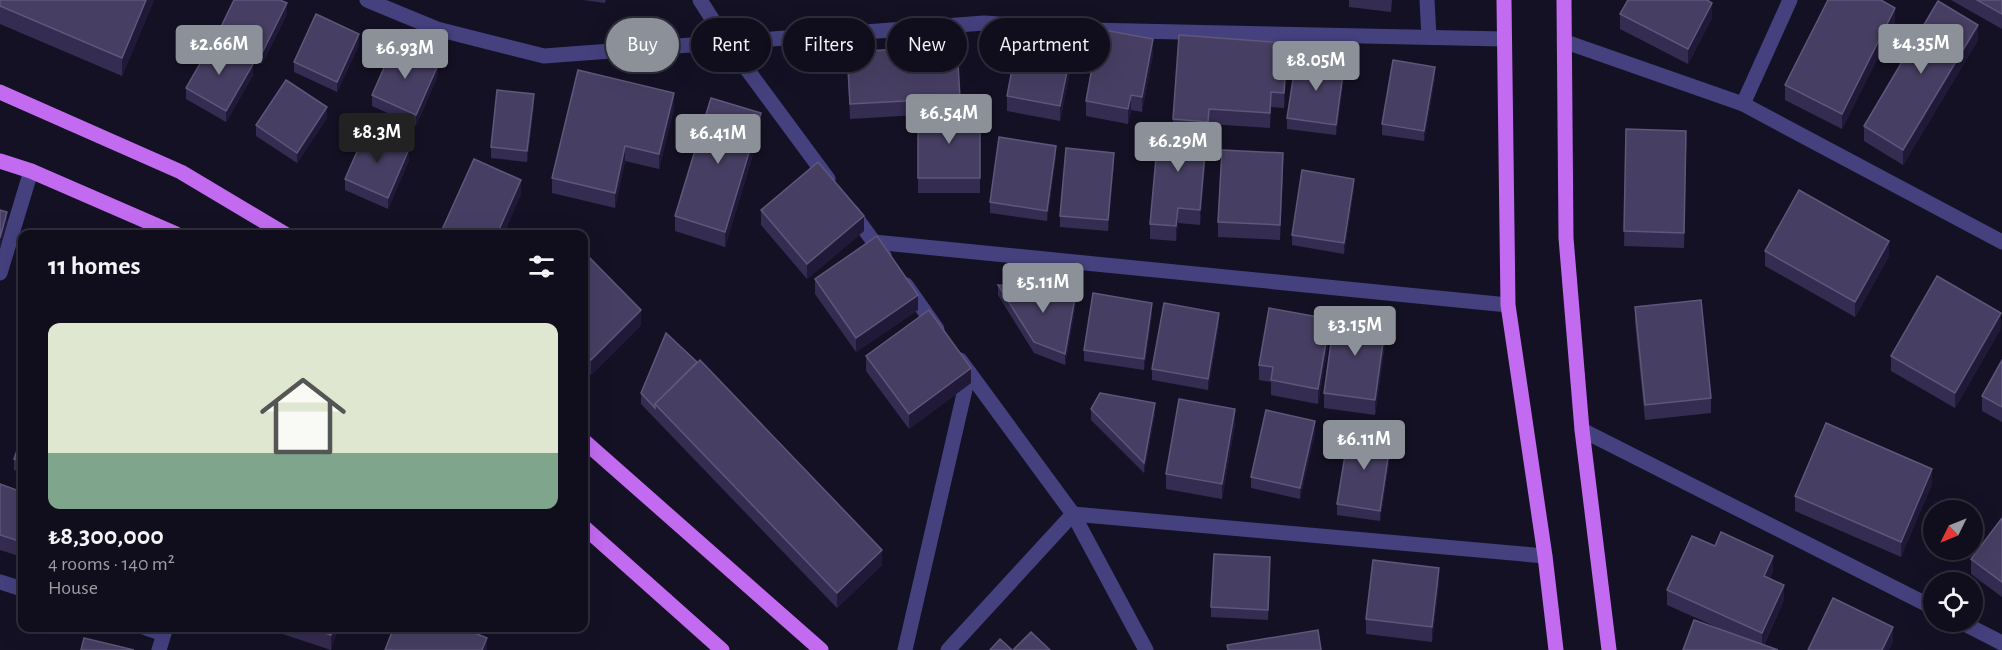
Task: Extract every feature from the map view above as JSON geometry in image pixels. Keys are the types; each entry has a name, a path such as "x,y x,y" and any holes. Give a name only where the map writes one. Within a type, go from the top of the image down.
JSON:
{"main road":[{"path":"1504,0 1508,305 1545,556 1556,650"},
{"path":"1564,0 1566,238 1582,430 1609,650"},
{"path":"0,92 181,172 278,230"},
{"path":"0,161 31,171 167,230"},
{"path":"588,445 821,650"},
{"path":"588,531 723,650"}],"street":[{"path":"367,0 437,29 544,56 691,44"},
{"path":"700,0 711,18"},
{"path":"1426,0 1429,37"},
{"path":"1743,104 1790,0"},
{"path":"771,38 984,23 1088,30 1504,39"},
{"path":"1566,42 1743,104 2002,242"},
{"path":"749,72 1072,514 1146,650"},
{"path":"0,273 31,171"},
{"path":"874,242 1508,305"},
{"path":"905,650 969,372"},
{"path":"1582,430 1923,602"},
{"path":"1072,514 1545,556"},
{"path":"948,650 1072,514"},
{"path":"0,582 18,588"},
{"path":"159,650 164,632"},
{"path":"1980,632 2002,643"}],"building":[{"path":"0,0 146,0 122,58 0,6"},
{"path":"234,0 280,0 287,3 262,53 219,31"},
{"path":"1628,0 1707,0 1712,3 1688,49 1620,14"},
{"path":"1828,0 1881,0 1895,8 1842,114 1785,85"},
{"path":"1977,0 2002,0 2002,14"},
{"path":"1938,1 1978,25 1903,150 1864,126"},
{"path":"316,14 359,34 337,82 294,62"},
{"path":"1110,31 1153,39 1142,97 1131,95 1128,109 1086,101 1091,72 1110,72"},
{"path":"1179,35 1287,43 1284,93 1271,92 1270,113 1209,109 1208,122 1173,119"},
{"path":"213,41 253,64 226,111 186,88"},
{"path":"394,45 438,65 416,115 372,95"},
{"path":"875,50 887,50 887,72 958,72 960,98 850,104 848,72 875,72"},
{"path":"1296,60 1344,66 1336,125 1287,118"},
{"path":"1393,60 1435,67 1424,131 1382,124"},
{"path":"578,70 674,93 659,154 625,146 615,193 552,178"},
{"path":"1011,72 1067,72 1060,106 1007,96"},
{"path":"286,80 327,107 297,153 256,125"},
{"path":"497,90 534,94 527,151 491,147"},
{"path":"711,98 761,113 725,232 675,216"},
{"path":"918,112 980,112 980,178 918,178"},
{"path":"1159,125 1207,130 1200,210 1178,208 1176,226 1150,224"},
{"path":"1626,129 1686,131 1684,233 1624,231"},
{"path":"366,131 409,149 388,198 345,179"},
{"path":"999,137 1056,146 1047,211 990,202"},
{"path":"1066,148 1114,153 1108,220 1060,216"},
{"path":"1222,150 1283,153 1280,225 1218,222"},
{"path":"474,159 521,180 499,230 442,230"},
{"path":"818,162 864,216 807,264 761,210"},
{"path":"1302,170 1354,179 1344,243 1292,235"},
{"path":"1799,190 1889,241 1855,302 1765,251"},
{"path":"0,210 7,212 0,238"},
{"path":"877,236 918,295 856,338 815,279"},
{"path":"588,256 641,310 591,360 588,357"},
{"path":"1937,276 2001,313 1955,393 1891,356"},
{"path":"998,285 1076,292 1065,354 1034,342"},
{"path":"1093,293 1152,303 1144,359 1084,350"},
{"path":"1701,300 1711,398 1645,405 1635,307"},
{"path":"1164,303 1219,313 1208,379 1152,369"},
{"path":"1269,308 1330,319 1318,389 1271,380 1273,367 1259,365"},
{"path":"929,310 971,368 909,414 866,356"},
{"path":"1335,314 1386,321 1375,400 1324,393"},
{"path":"666,333 697,362 655,404 655,408 641,393"},
{"path":"700,360 882,550 837,593 655,404"},
{"path":"2002,360 2002,407 1982,396"},
{"path":"1100,393 1155,403 1144,463 1091,409"},
{"path":"1179,399 1235,409 1222,484 1166,474"},
{"path":"1266,410 1315,421 1300,488 1251,477"},
{"path":"1826,423 1932,469 1901,542 1795,496"},
{"path":"1349,431 1391,438 1380,511 1337,504"},
{"path":"18,448 18,460 14,459"},
{"path":"0,484 18,491 18,541 0,535"},
{"path":"2002,518 2002,582 1972,560 1983,560 1983,543"},
{"path":"1721,532 1773,556 1764,576 1784,585 1762,633 1667,590 1692,536 1715,546"},
{"path":"1214,554 1270,557 1268,610 1211,607"},
{"path":"1373,560 1439,568 1432,627 1366,619"},
{"path":"1833,598 1893,627 1882,650 1808,650"},
{"path":"1694,620 1778,650 1683,650"},
{"path":"1318,630 1321,650 1228,650 1227,645"},
{"path":"392,632 472,632 487,638 482,650 385,650"},
{"path":"1031,632 1050,650 1013,650"},
{"path":"84,638 134,650 81,650"},
{"path":"1000,639 1012,650 990,650"}]}
